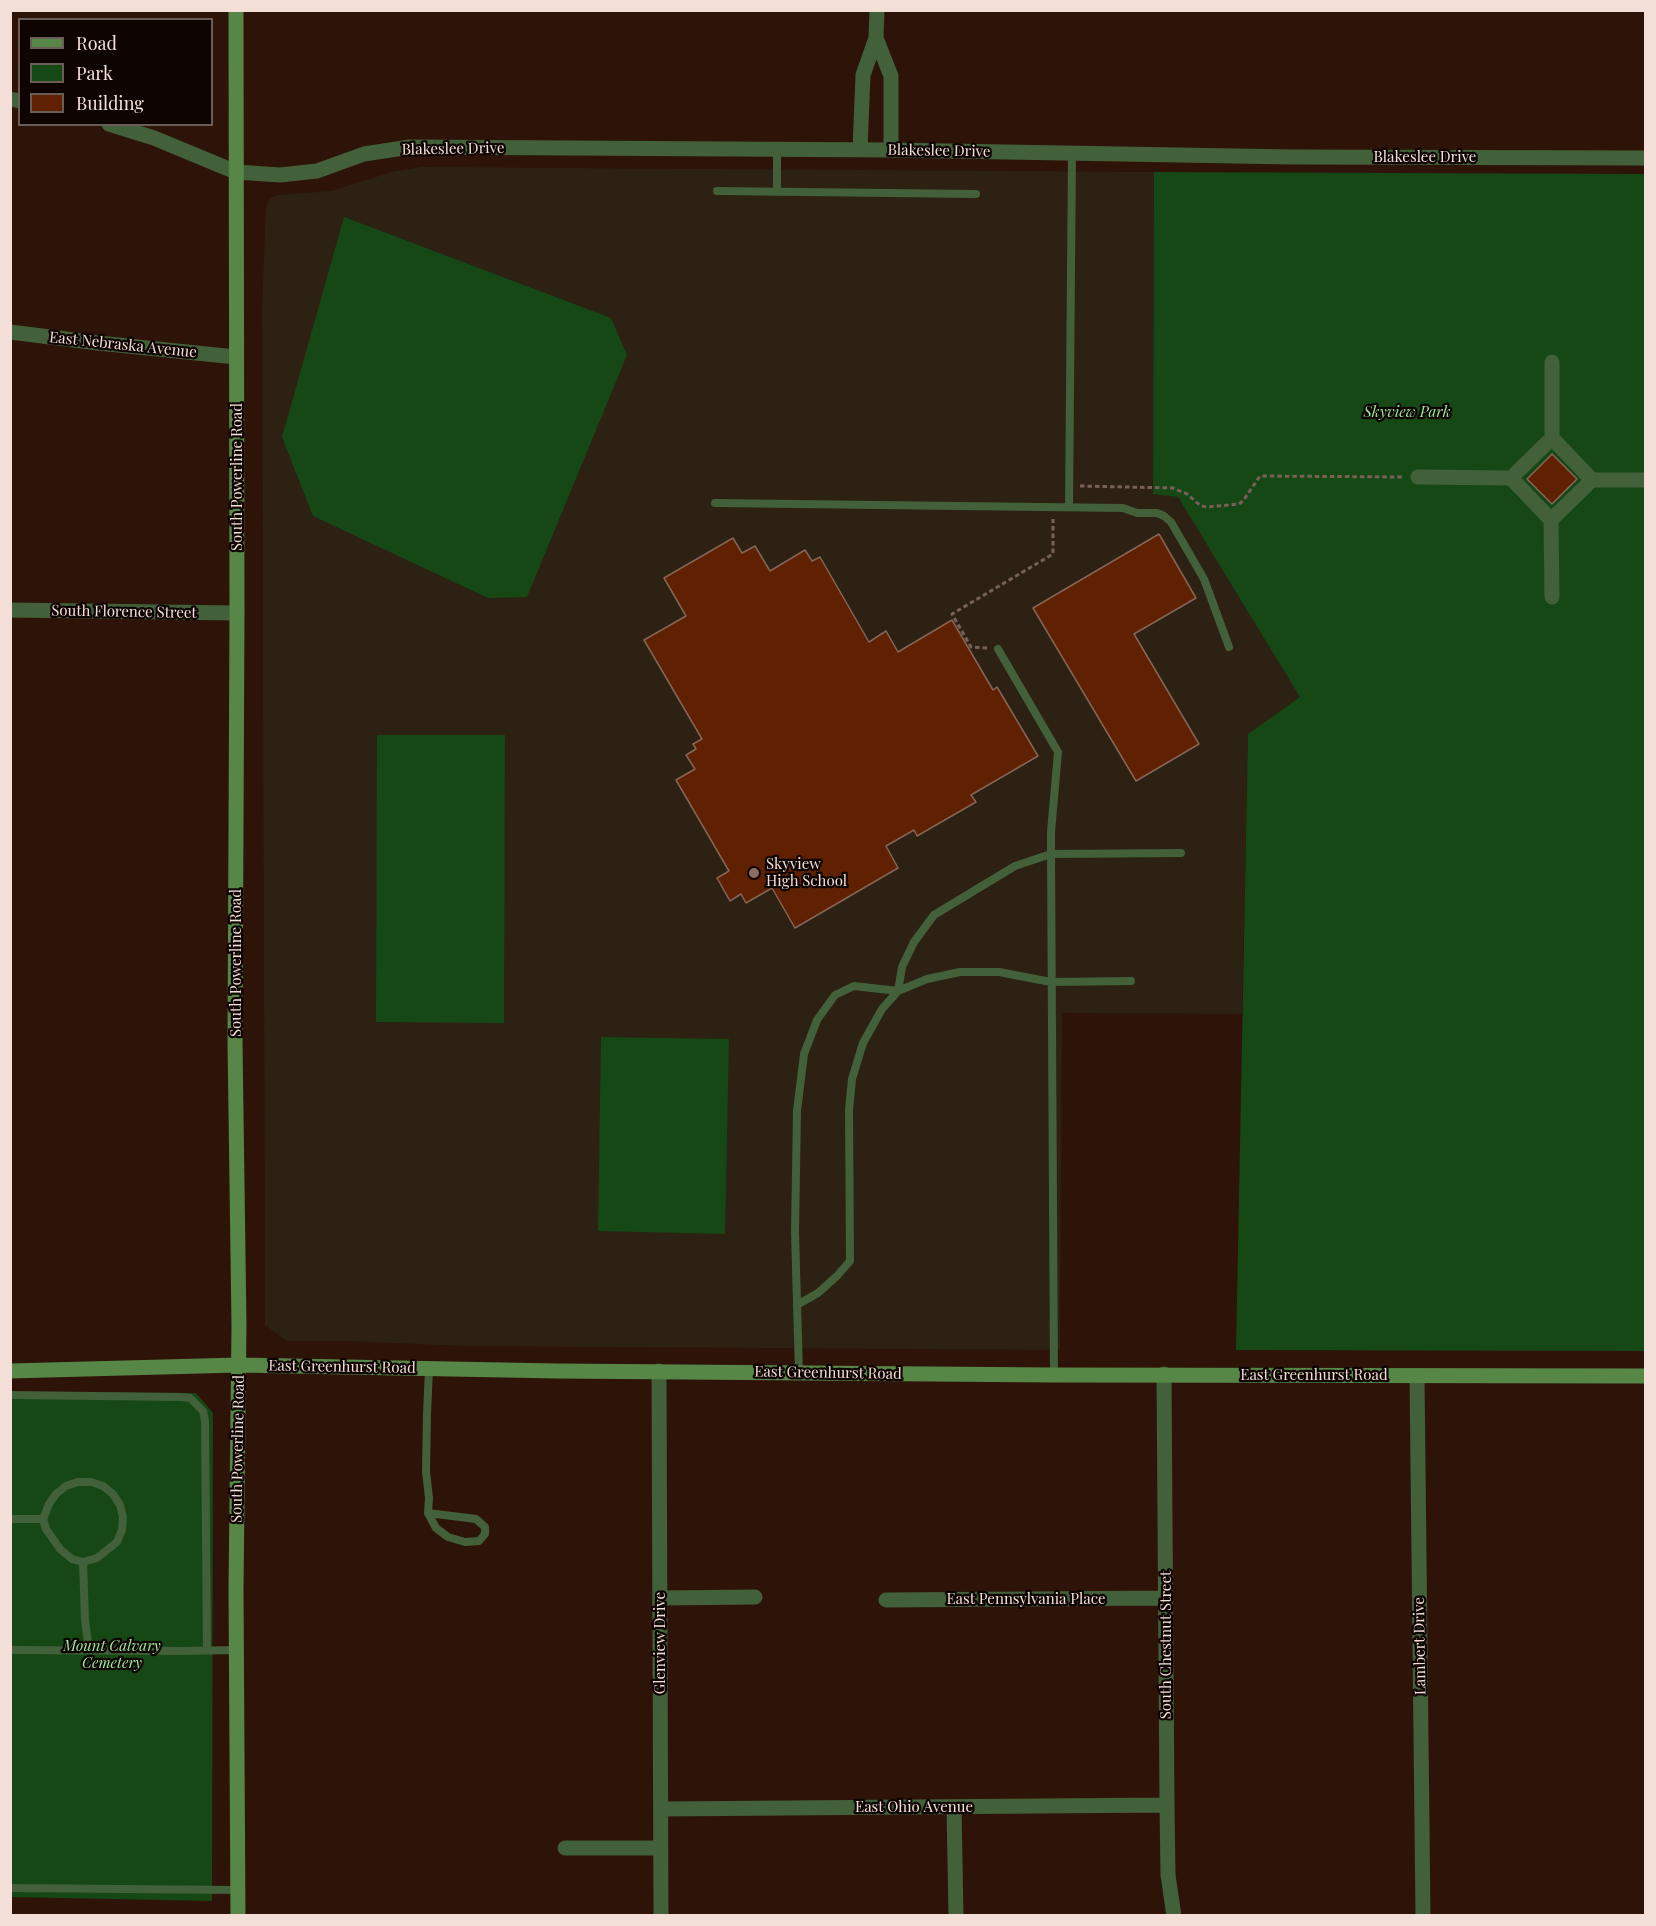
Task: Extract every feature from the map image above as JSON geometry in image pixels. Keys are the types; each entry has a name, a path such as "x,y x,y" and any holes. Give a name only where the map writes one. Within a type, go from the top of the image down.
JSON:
{"street":[{"name":"South Powerline Road","path":"236,10 235,1042 239,1365 237,1441 238,1916"},
{"path":"860,150 863,75 876,38 877,10"},
{"path":"876,38 891,76 891,150"},
{"name":"Blakeslee Drive","path":"115,126 154,138 236,172 280,175 317,171 364,154 410,147 891,150 1293,157 1646,158"},
{"name":"East Nebraska Avenue","path":"10,332 98,344 236,357"},
{"path":"1552,362 1552,438 1592,480"},
{"path":"1418,477 1511,478 1552,438"},
{"path":"1511,478 1551,519 1552,597"},
{"path":"1551,519 1592,480 1646,480"},
{"name":"South Florence Street","path":"10,610 237,613"},
{"name":"East Greenhurst Road","path":"10,1371 239,1365 1054,1375 1646,1376"},
{"name":"Glenview Drive","path":"659,1371 661,1916"},
{"name":"South Chestnut Street","path":"1164,1374 1168,1875 1174,1916"},
{"name":"Lambert Drive","path":"1417,1376 1423,1916"},
{"path":"660,1598 755,1598"},
{"name":"East Pennsylvania Place","path":"886,1600 1165,1598"},
{"name":"East Ohio Avenue","path":"661,1809 1167,1805"},
{"path":"954,1807 956,1916"},
{"path":"565,1848 661,1848"}],"lane":[{"path":"777,150 777,192"},
{"path":"1069,507 1072,153"},
{"path":"717,191 976,194"},
{"path":"715,503 1123,508 1137,513 1157,513 1171,522 1204,579 1229,647"},
{"path":"998,649 1058,752 1050,854 1054,1375"},
{"path":"898,991 902,967 914,942 934,915 1015,866 1050,854 1181,853"},
{"path":"796,1305 818,1293 850,1261 849,1110 852,1079 863,1043 882,1009 898,991 927,979 960,972 999,972 1051,982 1131,981"},
{"path":"799,1372 795,1232 797,1111 804,1054 817,1020 835,995 854,986 898,991"},
{"path":"428,1513 476,1519 485,1527 485,1534 479,1541 465,1542 448,1537 436,1528 428,1513 426,1472 429,1369"},
{"path":"10,1395 181,1397 190,1398 203,1411 206,1421 207,1650"},
{"path":"78,1482 91,1482 103,1486 113,1494 120,1505 123,1517 122,1530 117,1542 108,1551 97,1558 83,1562 72,1558 60,1549 46,1529 43,1519 53,1499 66,1486 78,1482"},
{"path":"10,1519 43,1519"},
{"path":"83,1562 85,1620 89,1650"},
{"path":"10,1650 237,1650"},
{"path":"10,1887 238,1890"}],"path":[{"path":"1070,486 1173,488 1179,489 1201,506 1207,507 1239,504 1260,476 1418,477"},
{"path":"998,649 971,647 952,614 1053,554 1052,507"}],"shaded area":[{"name":"Skyview High School","path":"422,167 1154,172 1153,493 1178,497 1301,697 1248,734 1242,1014 1062,1013 1060,1350 463,1346 287,1341 265,1325 262,307 266,206 270,199 277,195 331,191 395,171"}],"green space":[{"name":"Skyview Park","path":"1154,172 1645,174 1645,1351 1236,1350 1248,734 1300,697 1178,497 1153,494"},
{"path":"344,217 611,318 627,355 527,597 488,598 313,516 282,437"},
{"path":"377,735 505,735 504,1023 376,1022"},
{"path":"601,1037 729,1039 725,1234 598,1231"},
{"name":"Mount Calvary Cemetery","path":"11,1392 196,1393 213,1413 212,1901 11,1897"}],"building":[{"path":"1552,454 1577,479 1552,504 1527,479"},
{"path":"1159,534 1196,598 1134,634 1199,744 1136,781 1033,608"},
{"path":"733,538 742,553 755,546 770,571 805,550 812,561 820,557 869,642 886,631 898,652 952,620 993,690 997,687 1038,756 971,795 976,802 917,836 914,830 886,846 898,868 795,928 772,888 746,903 741,894 730,901 717,878 729,871 676,780 695,769 686,755 696,749 693,744 702,739 644,640 686,616 664,578"}],"place":[{"name":"Skyview High School","path":"754,873"}]}
